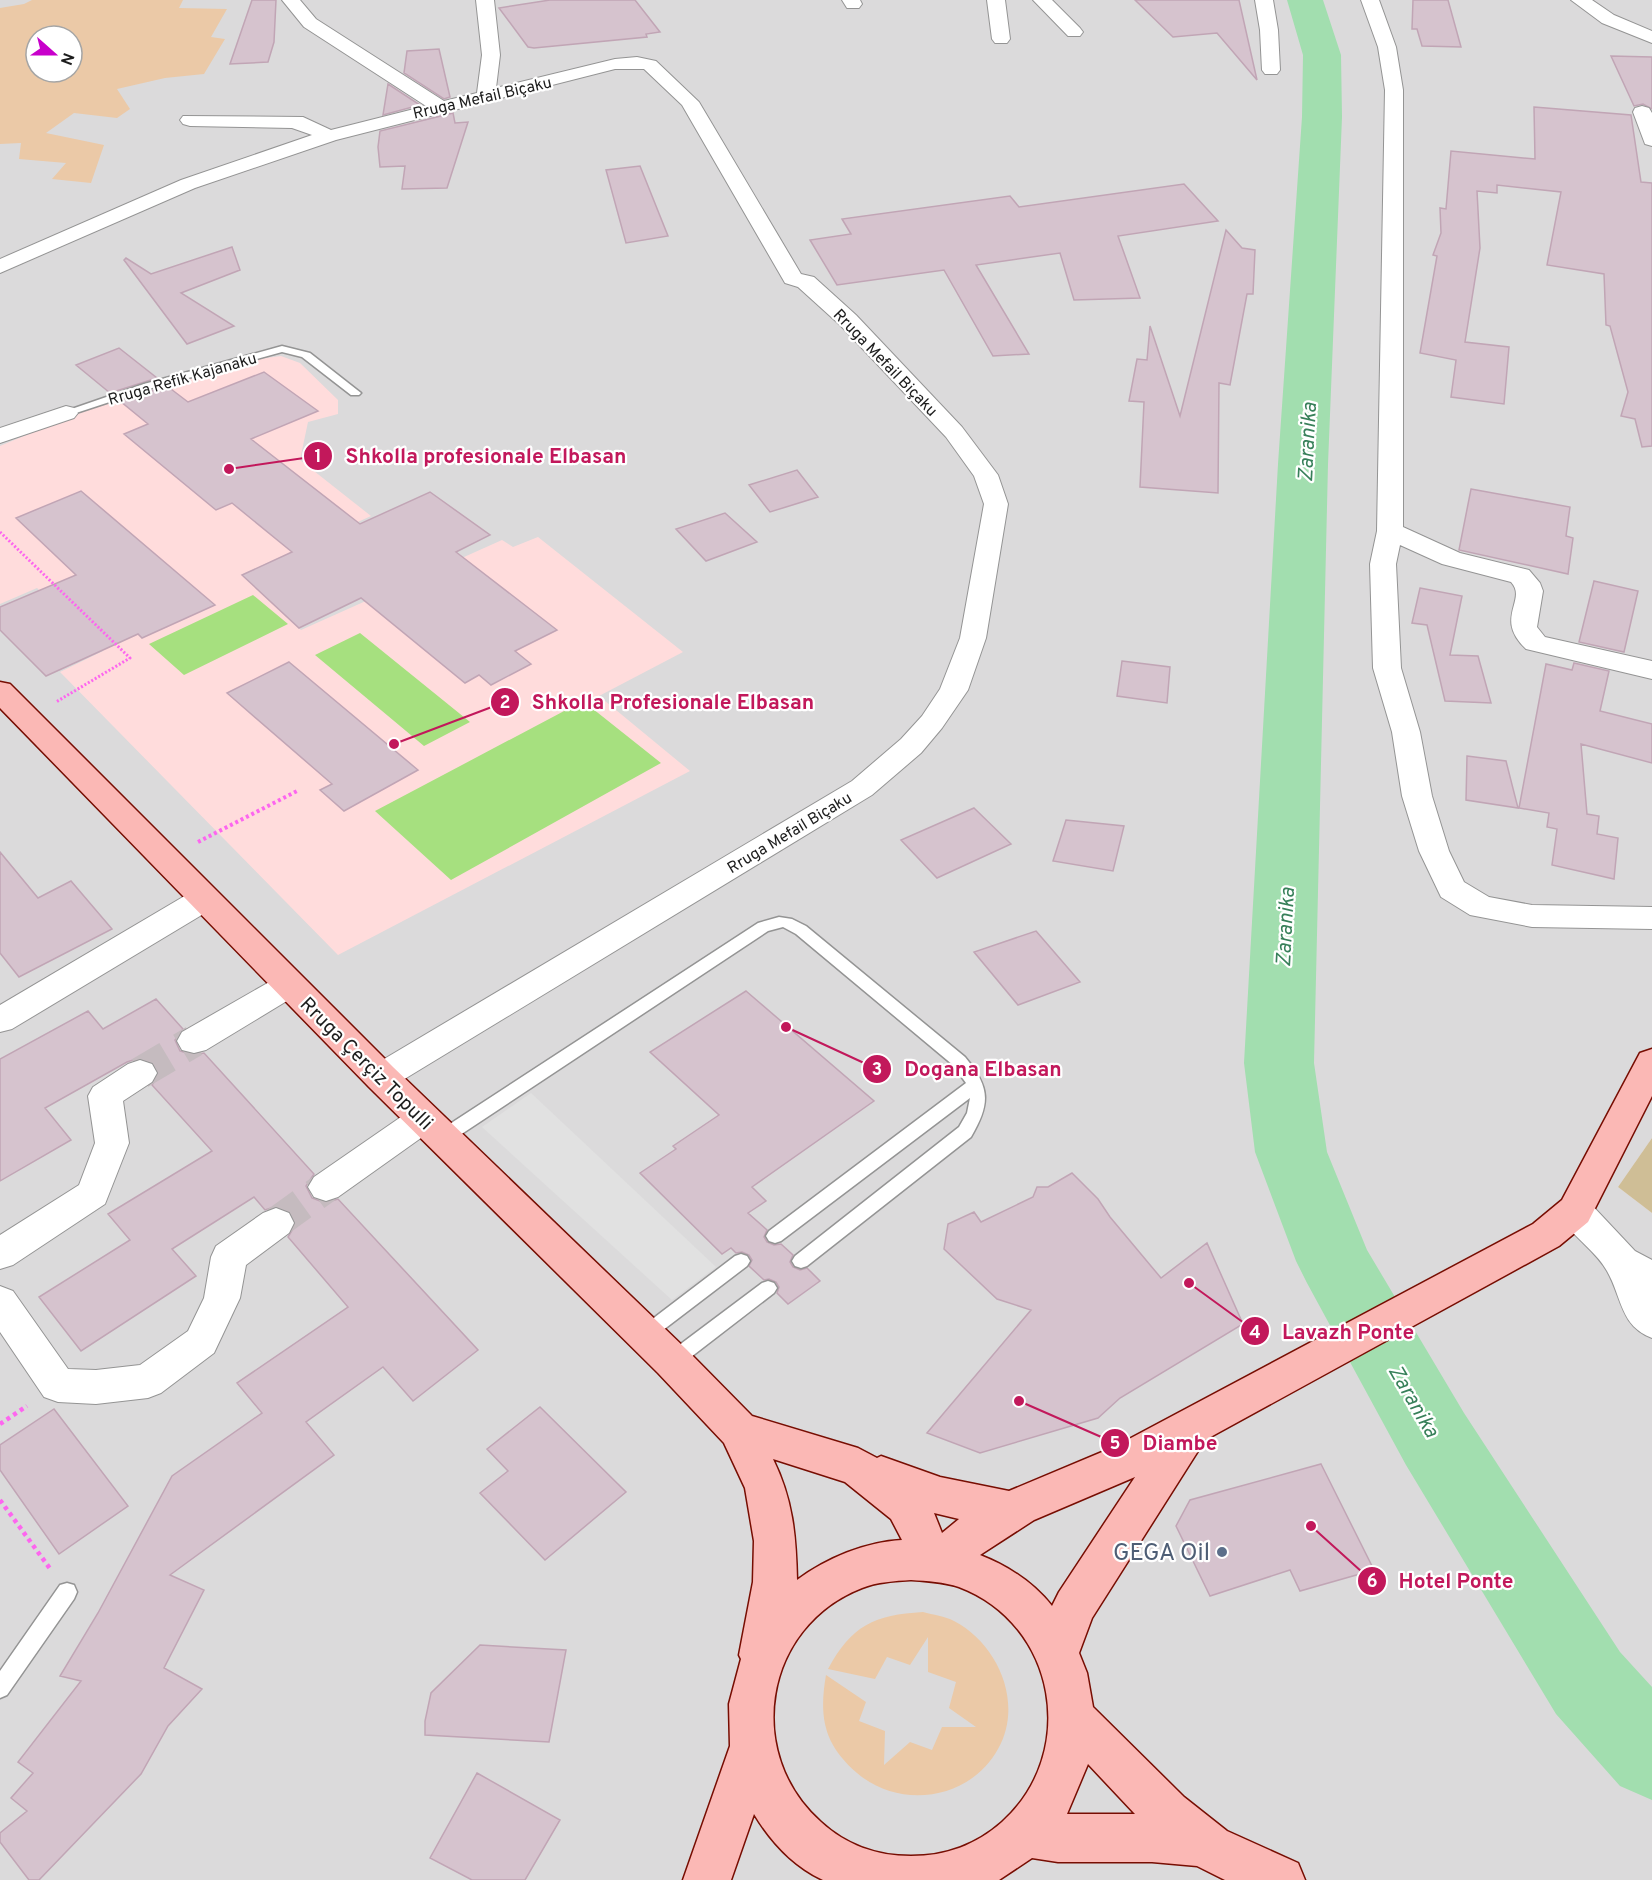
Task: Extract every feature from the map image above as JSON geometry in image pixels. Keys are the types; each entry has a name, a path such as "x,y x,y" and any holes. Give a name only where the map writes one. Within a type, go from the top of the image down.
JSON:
{"main road":[{"name":"Rruga Çerçiz Topulli","path":"0,691 433,1129 740,1430"},
{"path":"934,1563 984,1526 1012,1511 1098,1476 1190,1428 1560,1223 1652,1062"},
{"path":"1056,1654 1074,1607 1190,1428"},
{"path":"740,1430 858,1467 940,1496 1012,1511"},
{"path":"740,1430 766,1488 775,1541 774,1582 761,1655 749,1700 752,1748 769,1794 799,1834 841,1863 889,1879 941,1879 981,1866 1016,1844 1051,1804 1062,1781 1069,1756 1071,1717 1066,1678 1056,1654 1034,1619 1003,1591 968,1572 934,1563 888,1561 848,1570 812,1590 782,1619 761,1655"},
{"path":"858,1467 906,1505 921,1528 934,1563"},
{"path":"1071,1717 1098,1740 1162,1809 1203,1843 1281,1880"},
{"path":"707,1880 726,1830 752,1748"},
{"path":"1027,1834 1058,1838 1152,1838 1203,1843"}],"street":[{"path":"291,0 310,23 439,106"},
{"path":"485,0 491,55 486,97"},
{"path":"996,0 1001,39"},
{"path":"1042,0 1074,32"},
{"path":"1264,0 1269,30 1271,70"},
{"path":"1370,0 1387,47 1394,90 1395,157 1389,379 1390,531 1383,564 1388,668 1406,732 1417,796 1434,851 1452,889 1481,907 1532,916 1652,918"},
{"path":"1580,0 1608,19 1652,38"},
{"name":"Rruga Mefail Biçaku","path":"0,267 188,184 329,136 439,106 486,97 615,64 636,62 650,65 690,102 793,278 806,282 848,320 954,432 986,475 996,504 973,638 954,690 932,722 888,768 862,788 814,818 381,1077"},
{"path":"1642,112 1652,140"},
{"path":"190,120 303,123 329,136"},
{"name":"Rruga Refik Kajanaku","path":"0,436 66,413"},
{"path":"1390,531 1451,559 1520,576 1527,581 1531,587 1523,627 1527,638 1536,643 1652,670"},
{"path":"0,1020 204,899"},
{"path":"194,1041 289,985"},
{"path":"0,1254 93,1194 112,1143 105,1096 140,1073"},
{"path":"326,1186 433,1129"},
{"path":"0,1302 58,1385 96,1387 148,1381 201,1342 222,1298 229,1257 276,1222"},
{"path":"1560,1223 1637,1270 1639,1305 1652,1322"}],"lane":[{"name":"Rruga Refik Kajanaku","path":"66,413 148,386 282,349 306,355 355,393"},
{"path":"433,1129 763,927 776,922 788,922 801,930 959,1061 972,1075 976,1084 978,1107 974,1119 964,1132 801,1261"},
{"path":"775,1236 976,1084"},
{"path":"644,1335 741,1261"},
{"path":"672,1361 768,1288"},
{"path":"0,1688 67,1592"}],"path":[{"path":"0,532 130,658 56,702"},
{"path":"198,842 297,791"},
{"path":"0,1500 67,1592"}],"shaded area":[{"path":"0,0 1652,0 1652,1138 1618,1187 1652,1213 1652,1880 0,1880"},
{"path":"32,0 183,0 179,8 227,9 211,37 225,39 204,74 165,78 117,89 130,109 117,118 74,113 46,133 104,145 91,183 52,179 66,163 19,159 21,143 0,144 0,8 24,4"},
{"path":"281,356 300,363 338,400 338,414 308,422 300,460 371,516 243,574 301,630 502,540 513,547 538,537 683,652 599,696 690,771 338,955 60,672 103,651 37,588 0,604 0,446 81,412 258,359"},
{"path":"531,1093 716,1267 672,1300 482,1127"},
{"path":"1652,1138 1652,1213 1618,1187"},
{"path":"923,1612 954,1621 970,1631 983,1644 994,1659 1002,1676 1007,1694 1008,1713 1005,1731 998,1749 986,1766 970,1779 952,1789 933,1794 913,1795 893,1792 874,1785 846,1762 830,1740 823,1704 826,1675 866,1702 859,1721 885,1731 884,1765 910,1742 932,1750 942,1727 976,1727 949,1708 956,1682 928,1672 928,1637 910,1665 887,1657 875,1679 828,1669 846,1642 866,1625 891,1616"}],"green space":[{"path":"253,595 288,624 184,675 149,644"},
{"path":"360,633 470,722 424,746 315,655"},
{"path":"583,701 661,763 451,880 375,811"}],"building":[{"path":"252,0 276,0 274,42 268,62 230,64"},
{"path":"550,0 635,0 660,32 646,34 647,37 528,47 499,8"},
{"path":"1135,0 1239,0 1257,80 1217,33 1173,37"},
{"path":"1413,0 1448,0 1461,47 1422,46 1417,29 1412,29"},
{"path":"439,49 450,97 444,99 404,73 407,51"},
{"path":"1611,56 1652,57 1652,109 1643,104 1634,106"},
{"path":"388,84 420,105 383,115"},
{"path":"1534,107 1631,115 1641,182 1652,183 1652,446 1642,447 1635,419 1621,416 1628,392 1610,326 1606,325 1604,274 1547,265 1561,192 1497,185 1497,193 1477,191 1480,248 1465,342 1509,347 1504,404 1451,397 1456,360 1420,353 1437,256 1433,255 1441,233 1440,208 1446,209 1451,151 1535,159"},
{"path":"453,113 455,123 468,122 447,188 402,189 405,166 380,167 378,147 380,131"},
{"path":"640,166 668,236 626,243 606,170"},
{"path":"1184,184 1218,221 1118,236 1140,298 1074,300 1060,253 976,265 1029,354 993,356 944,270 837,285 810,240 851,234 842,219 1010,196 1019,207"},
{"path":"1226,230 1242,248 1255,250 1253,294 1247,294 1230,385 1219,383 1218,493 1140,487 1144,402 1129,401 1137,359 1147,360 1150,326 1180,416"},
{"path":"232,247 240,270 181,293 234,326 187,344 124,260 126,258 151,274"},
{"path":"119,348 157,378 110,393 76,365"},
{"path":"264,372 318,411 251,439 360,524 430,492 490,535 456,552 557,630 515,651 531,664 491,685 479,675 465,683 361,598 299,628 242,575 292,552 232,503 216,510 124,434 148,424 120,401 167,386 188,402"},
{"path":"797,470 818,497 770,512 749,485"},
{"path":"1471,489 1570,507 1566,536 1573,538 1568,574 1459,550"},
{"path":"81,491 215,605 142,638 138,634 46,676 0,630 0,607 76,575 16,518"},
{"path":"725,513 757,542 706,561 676,529"},
{"path":"1594,581 1638,591 1624,652 1579,642"},
{"path":"1420,588 1462,596 1450,655 1478,656 1491,703 1445,701 1427,625 1412,623"},
{"path":"1122,661 1170,667 1167,703 1117,696"},
{"path":"289,662 418,770 344,811 320,790 332,784 227,693"},
{"path":"1574,663 1609,671 1600,711 1652,724 1652,763 1581,744 1587,814 1599,816 1597,834 1618,838 1614,879 1552,865 1557,829 1547,827 1549,813 1519,808 1546,664 1572,670"},
{"path":"1467,756 1506,761 1518,808 1466,800"},
{"path":"974,808 1011,844 937,878 901,840"},
{"path":"1066,820 1124,826 1113,871 1053,861"},
{"path":"0,852 38,898 71,881 112,929 19,977 0,953"},
{"path":"1036,931 1080,982 1018,1005 974,952"},
{"path":"746,991 874,1101 752,1187 766,1201 748,1213 767,1230 764,1237 767,1242 774,1245 781,1244 793,1255 790,1262 793,1267 800,1270 807,1268 820,1281 788,1304 777,1293 779,1287 776,1282 769,1279 764,1280 749,1266 752,1260 749,1255 742,1252 736,1253 731,1248 722,1254 640,1173 676,1149 673,1146 719,1115 650,1052"},
{"path":"156,999 183,1029 175,1040 180,1051 193,1055 204,1053 314,1174 306,1186 312,1198 325,1203 338,1199 478,1350 413,1401 383,1367 306,1422 334,1455 170,1575 204,1590 164,1668 202,1689 168,1726 141,1774 39,1880 29,1880 0,1842 0,1833 27,1811 11,1798 33,1773 18,1762 81,1681 60,1676 98,1613 172,1476 262,1413 237,1383 348,1307 288,1237 296,1224 291,1212 277,1206 265,1210 254,1197 172,1249 196,1276 81,1351 39,1297 130,1240 108,1214 212,1151 152,1085 159,1074 154,1063 139,1058 127,1062 45,1108 71,1140 0,1181 0,1059 88,1011 103,1029"},
{"path":"1072,1173 1098,1199 1110,1217 1161,1278 1207,1243 1243,1324 1120,1398 1098,1418 980,1453 927,1433 1031,1310 997,1299 944,1249 948,1224 974,1212 981,1222 1033,1197 1037,1187 1048,1187"},
{"path":"540,1407 626,1492 545,1560 480,1493 508,1471 487,1449"},
{"path":"54,1409 128,1506 59,1554 0,1470 0,1445"},
{"path":"1321,1464 1374,1570 1300,1591 1290,1570 1210,1596 1176,1526 1190,1500"},
{"path":"480,1645 566,1650 549,1742 425,1735 425,1721 431,1693"},
{"path":"477,1773 560,1820 525,1880 472,1880 430,1858"}],"waterway":[{"name":"Zaranika","path":"1305,0 1322,55 1322,117 1303,464 1279,1063 1291,1152 1334,1261 1435,1439 1588,1683 1652,1754"}],"tunnel":[{"path":"140,1073 194,1041"},
{"path":"276,1223 326,1187"}],"place":[{"name":"Shkolla profesionale Elbasan","path":"229,469"},
{"name":"Shkolla Profesionale Elbasan","path":"394,744"},
{"name":"Dogana Elbasan","path":"786,1027"},
{"name":"Lavazh Ponte","path":"1189,1283"},
{"name":"Diambe","path":"1019,1401"},
{"name":"Hotel Ponte","path":"1311,1526"},
{"name":"GEGA Oil","path":"1222,1552"}]}
